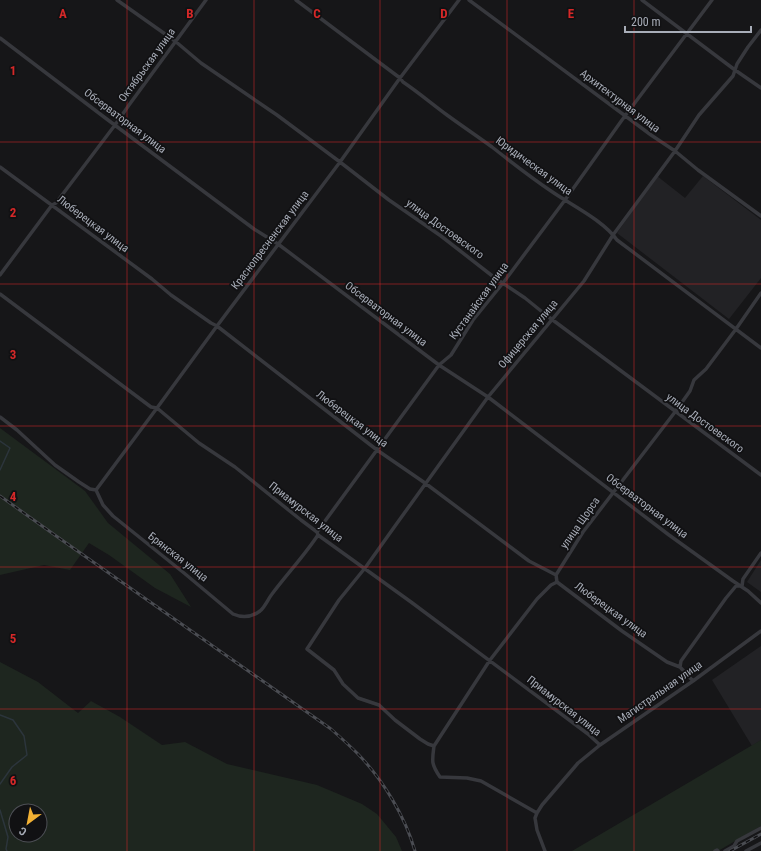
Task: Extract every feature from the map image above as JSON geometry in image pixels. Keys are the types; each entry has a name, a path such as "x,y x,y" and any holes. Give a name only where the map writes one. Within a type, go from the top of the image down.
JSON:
{"street":[{"name":"улица Достоевского","path":"117,0 175,41 202,63 277,115 389,200 441,236 495,278 525,298 761,475"},
{"name":"Октябрьская улица","path":"0,274 52,205 56,203 116,125 175,41 206,0"},
{"name":"Юридическая улица","path":"296,0 400,78 403,82 514,164 607,228 617,240 761,348"},
{"name":"Краснопресненская улица","path":"96,490 459,0"},
{"name":"Архитектурная улица","path":"469,0 761,216"},
{"path":"642,0 761,88"},
{"name":"Кустанайская улица","path":"261,611 272,594 308,550 318,533 439,365 451,355 473,320 503,283 565,200 622,120 712,0"},
{"name":"Офицерская улица","path":"434,746 420,739 395,720 379,705 358,698 343,684 334,670 307,649 339,600 395,526 488,397 584,280 613,235 675,151 699,115 733,76 748,47 761,30"},
{"name":"Обсерваторная улица","path":"0,38 254,229 278,244 439,365 488,397 669,535 742,586 761,603"},
{"name":"Люберецкая улица","path":"0,167 152,279 170,294 217,326 377,450 425,483 529,561 556,575"},
{"name":"улица Щорса","path":"556,575 583,532 675,412 690,391 694,380 706,368 761,293"},
{"name":"Приамурская улица","path":"0,294 151,407 157,408 199,443 235,467 318,533 490,660 588,734 600,745"},
{"path":"0,417 17,430 55,465 90,489 96,490"},
{"name":"Брянская улица","path":"96,490 103,505 113,516 234,614 243,617 253,615 261,611"},
{"path":"680,667 681,661 726,598 736,586 742,586 743,578 761,554"},
{"path":"545,851 537,830 535,818 536,813 482,781 467,778 440,777 434,769 432,761 434,746 490,660 537,599 551,585 557,582 556,575"},
{"name":"Люберецкая улица","path":"557,582 622,631 667,662 680,667 693,681"},
{"name":"Магистральная улица","path":"536,813 578,763 600,745 693,681 761,631"},
{"path":"725,851 734,846 737,841 761,828"},
{"path":"746,851 761,843"}],"shaded area":[{"path":"657,176 685,198 703,176 761,220 761,278 729,319 617,233"},
{"path":"0,428 85,491 108,523 170,574 191,607 155,588 109,555 89,543 70,570 44,565 0,575"},
{"path":"761,560 761,592 747,582"},
{"path":"761,646 761,740 752,746 712,680"},
{"path":"0,662 38,682 78,713 91,701 120,717 162,745 185,742 227,764 317,785 362,804 377,814 396,837 402,851 0,851"},
{"path":"761,740 761,826 718,851 572,851"}],"waterway":[{"path":"0,441 10,448 0,470"},
{"path":"0,715 13,720 24,736 27,755 12,767 0,784"},
{"path":"0,810 8,837 7,851"}],"railway":[{"path":"0,496 331,729 358,754 376,775 399,812 411,838 415,851"},
{"path":"730,851 761,834"}]}
